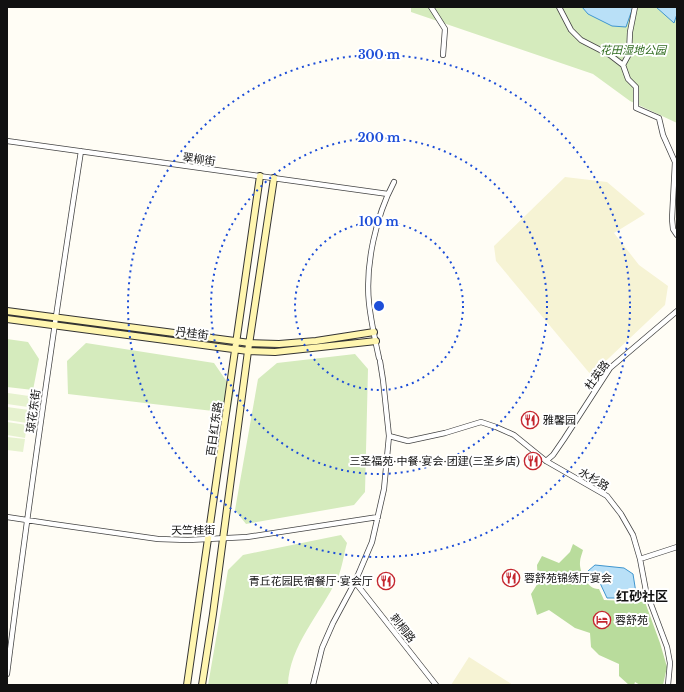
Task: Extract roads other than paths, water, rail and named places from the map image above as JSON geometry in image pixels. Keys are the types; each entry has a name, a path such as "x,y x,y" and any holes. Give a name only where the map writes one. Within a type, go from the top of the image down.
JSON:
{"street":[{"path":"432,7 445,29 443,56"},
{"path":"559,7 571,30 581,40 610,55 623,65 628,79 636,87 636,108 660,118 663,135 675,162 673,229 677,235"},
{"path":"623,65 629,54 630,32 636,7"},
{"name":"翠柳街","path":"7,141 388,194"},
{"name":"琼花东街","path":"7,674 10,632 54,325 81,151"},
{"name":"百日红东路","path":"187,685 260,176"},
{"path":"202,685 248,351 274,178"},
{"path":"313,685 322,648 333,623 355,582 372,542 384,488 389,436 384,387 369,303 369,266 372,246 379,221 388,194 394,182"},
{"name":"丹桂街","path":"7,311 250,343 279,344 316,341 374,332"},
{"name":"杜英路","path":"546,461 553,455 610,368 677,311"},
{"name":"丹桂街","path":"7,319 248,351 275,352 376,341"},
{"name":"水杉路","path":"389,436 408,441 444,433 481,422 514,435 546,461 607,496 621,514 633,535 640,559 646,592 667,647 670,663 668,685"},
{"name":"天竺桂街","path":"7,517 158,539 188,540 223,539 262,535 378,517"},
{"path":"640,559 677,547"},
{"name":"刺桐路","path":"355,582 436,685"}],"water":[{"path":"582,7 633,7 626,27 612,26 588,14"},
{"path":"656,7 677,7 677,14 674,23"},
{"path":"595,565 624,568 633,574 636,593 630,598 607,598 600,583 588,580 588,571"}],"place":[{"name":"雅馨园","path":"530,420"},
{"name":"三圣福苑·中餐·宴会·团建(三圣乡店)","path":"533,461"},
{"name":"蓉舒苑锦绣厅宴会","path":"511,578"},
{"name":"青丘花园民宿餐厅·宴会厅","path":"386,581"},
{"name":"蓉舒苑","path":"602,620"}],"district":[{"name":"红砂社区","path":"642,596"}],"park label":[{"name":"花田湿地公园","path":"633,50"}]}
